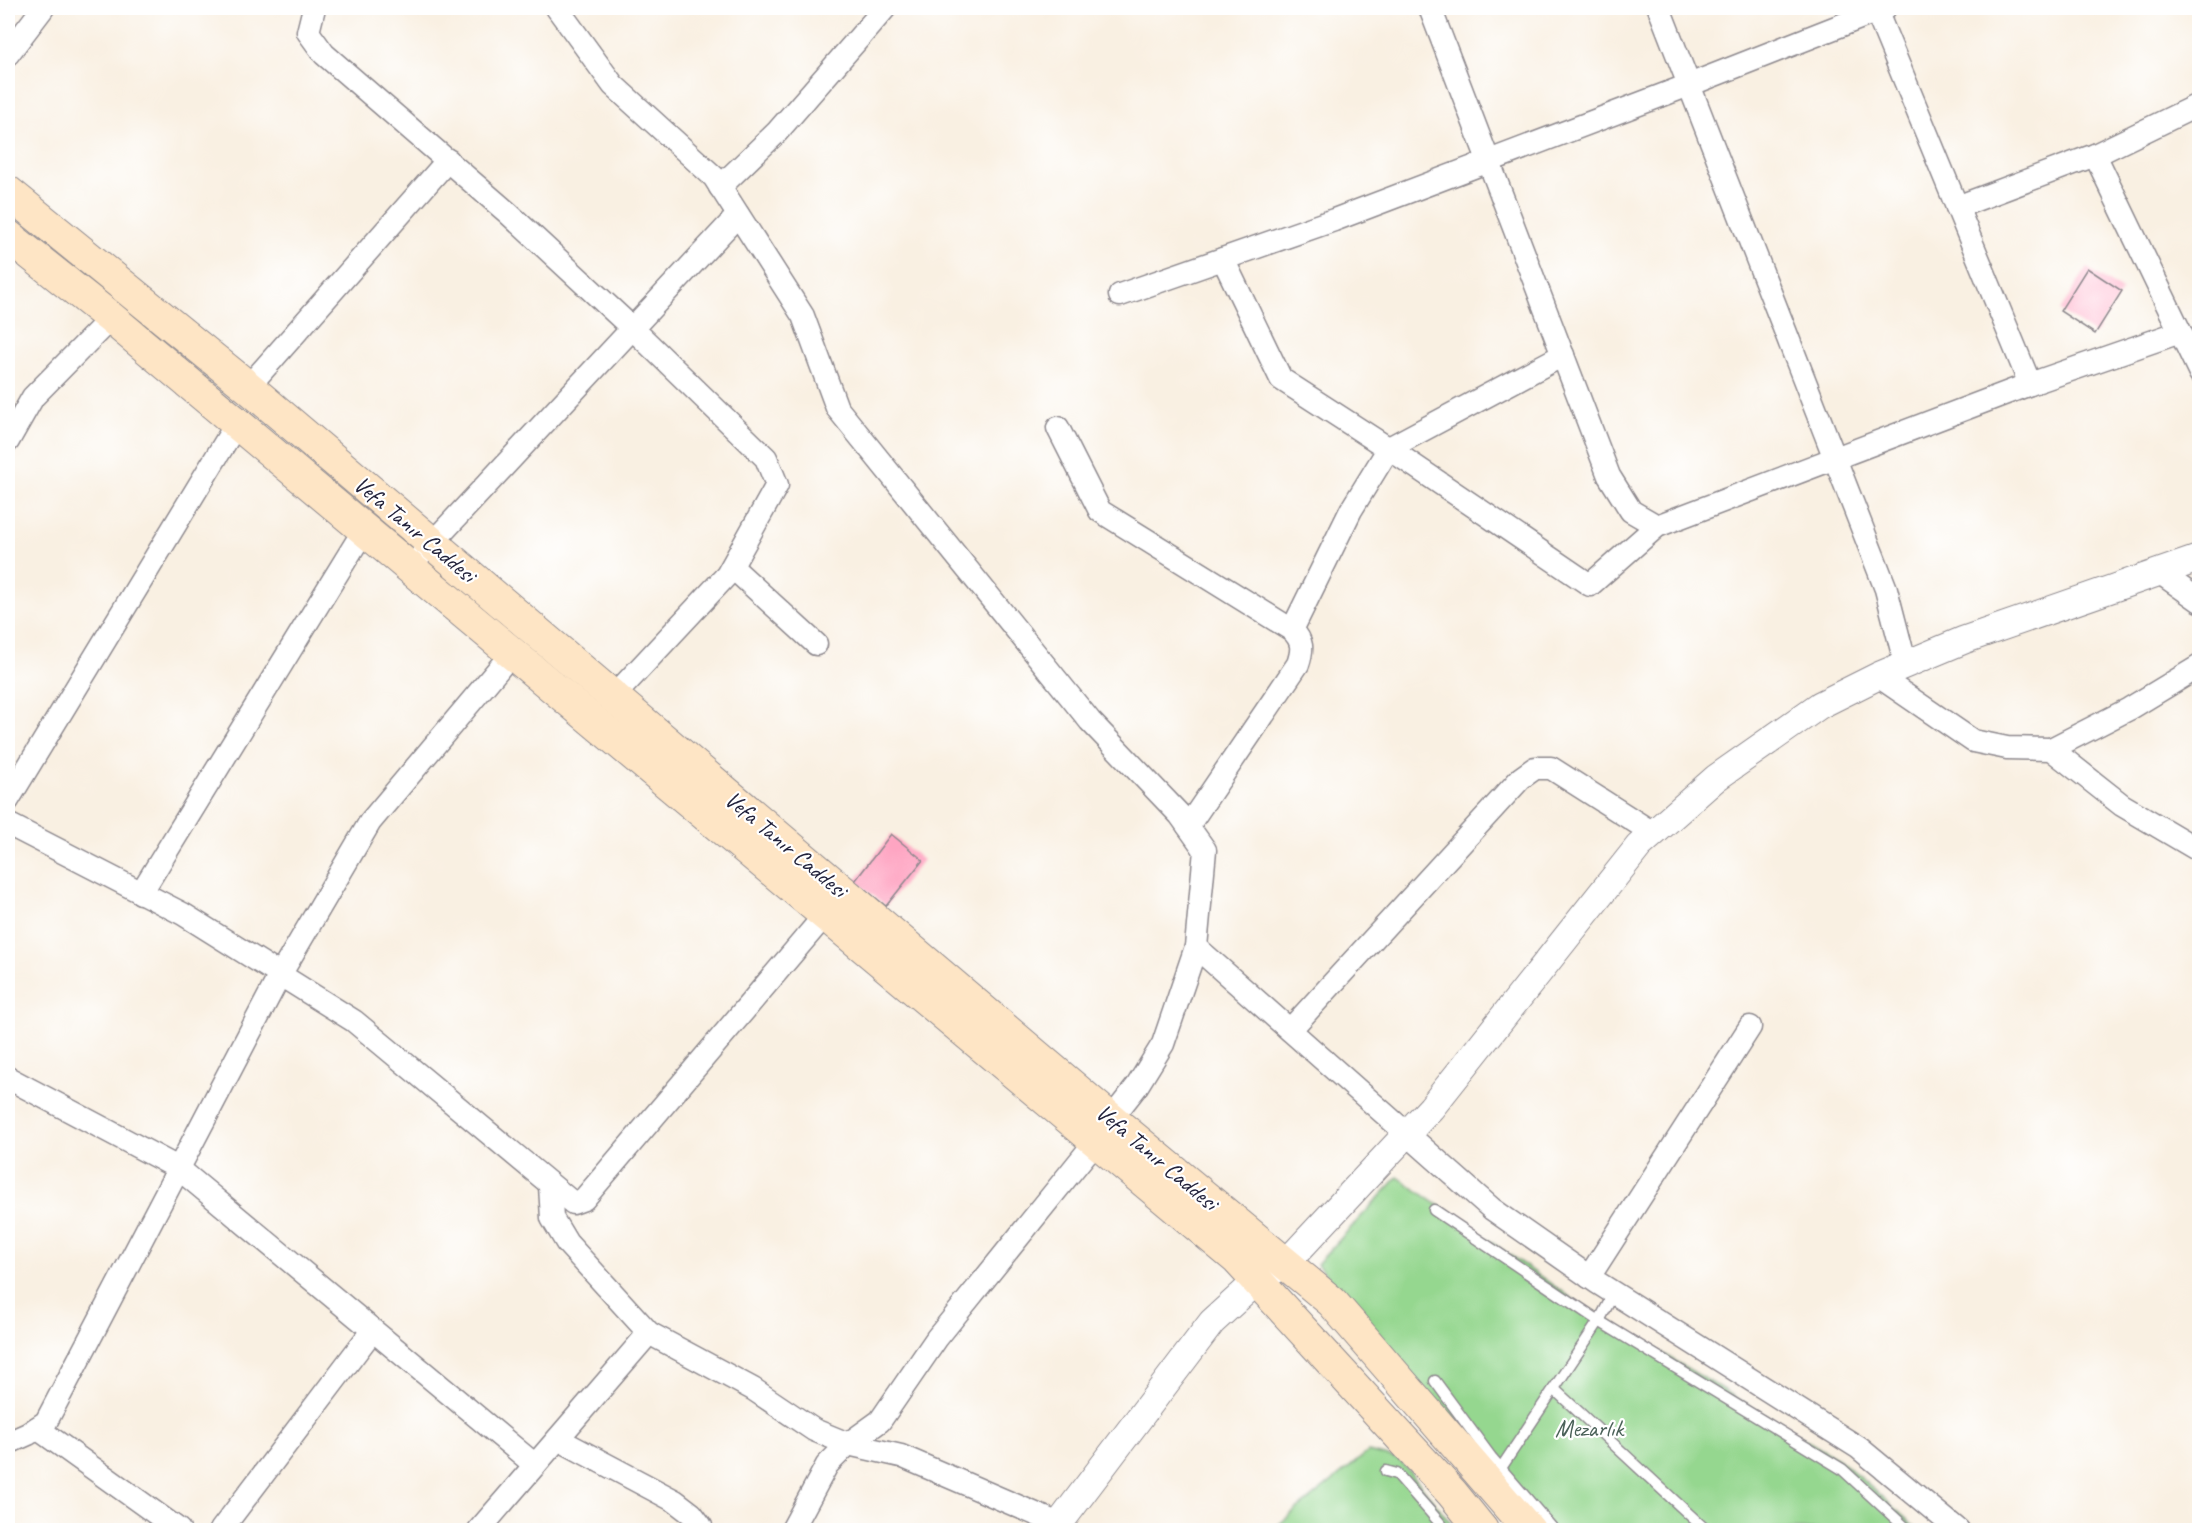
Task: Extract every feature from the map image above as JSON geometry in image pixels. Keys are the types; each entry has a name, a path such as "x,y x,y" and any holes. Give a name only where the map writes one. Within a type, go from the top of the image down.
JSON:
{"main road":[{"name":"Vefa Tanır Caddesi","path":"8,192 248,387 613,698 1103,1130 1237,1259 1452,1493 1482,1530"},
{"name":"Vefa Tanır Caddesi","path":"8,236 111,318 825,915 1103,1130 1286,1263 1332,1302 1529,1530"}],"street":[{"path":"8,54 43,8"},
{"path":"314,8 308,32 324,54 508,213 632,328 766,458 777,485 727,575 613,698"},
{"path":"557,8 614,84 714,177 803,316 837,408 1090,721 1180,815 1204,850 1196,947 1163,1044 1137,1086 937,1338 880,1421 848,1444 827,1465 792,1530"},
{"path":"720,187 777,132 885,8"},
{"path":"1430,8 1610,476 1632,512 1657,526"},
{"path":"1659,8 1886,590 1906,666"},
{"path":"1120,295 1335,220 1689,85 1879,9 2030,384"},
{"path":"1957,207 2095,155 2199,104"},
{"path":"2095,155 2199,373"},
{"path":"248,387 448,160"},
{"path":"410,568 738,215"},
{"path":"1223,259 1281,379 1389,448 1590,585 1657,526 2030,384 2180,332"},
{"path":"8,441 33,397 111,318"},
{"path":"1292,630 1352,510 1389,448 1563,356"},
{"path":"8,800 237,423"},
{"path":"1058,428 1100,511 1292,630 1300,639 1303,649 1298,664 1188,826"},
{"path":"141,893 364,530"},
{"path":"550,1186 552,1218 567,1243 649,1333 753,1389 814,1430 848,1444 901,1456 1058,1527 1212,1322 1257,1281 1286,1263 1431,1108 1639,846 1716,778 1820,705 1878,676 1964,640 2199,558"},
{"path":"732,567 816,644"},
{"path":"2159,572 2199,601"},
{"path":"8,1443 46,1422 280,975 370,822 512,653"},
{"path":"1878,676 1973,741 2007,748 2051,749 2129,709 2199,666"},
{"path":"2051,749 2122,805 2199,851"},
{"path":"1290,1030 1521,778 1535,768 1551,768 1653,833"},
{"path":"8,824 183,914 354,1021 573,1203 584,1199 825,915"},
{"path":"1196,947 1492,1209 1589,1277 1859,1448 1958,1530"},
{"path":"1589,1277 1750,1027"},
{"path":"8,1078 178,1168 535,1465"},
{"path":"221,1530 372,1330"},
{"path":"487,1527 535,1465 649,1333"},
{"path":"37,1428 179,1530"},
{"path":"558,1439 675,1502 692,1514 701,1526 698,1530"}],"lane":[{"path":"1434,1210 1599,1322 1842,1469 1908,1530"},
{"path":"1501,1468 1599,1322 1614,1293"},
{"path":"1435,1381 1501,1468 1554,1530"},
{"path":"1554,1389 1706,1530"},
{"path":"1386,1471 1397,1474 1446,1530"}],"green space":[{"name":"Mezarlık","path":"1398,1177 1577,1302 1841,1461 1919,1530 1541,1530 1317,1264"},
{"path":"1368,1452 1400,1460 1457,1530 1272,1530"}],"building":[{"path":"2087,268 2122,291 2095,334 2060,311"},
{"path":"891,834 923,860 886,906 855,881"}]}
